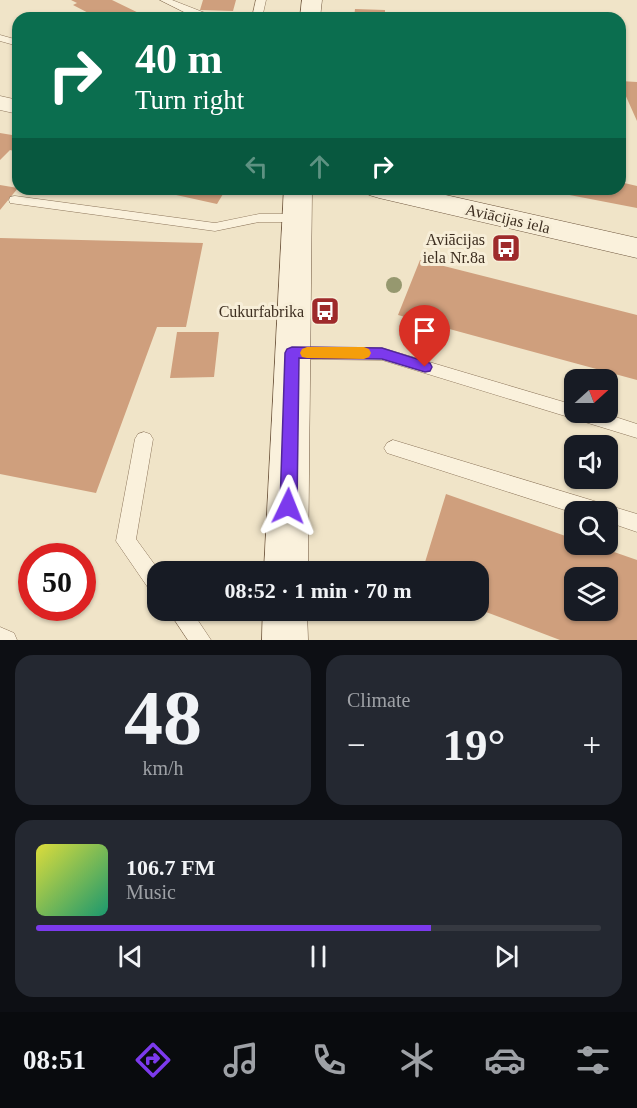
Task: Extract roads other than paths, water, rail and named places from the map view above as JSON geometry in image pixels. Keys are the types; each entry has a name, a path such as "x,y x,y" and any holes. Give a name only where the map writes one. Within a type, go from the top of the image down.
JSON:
{"main road":[{"name":"Aviācijas iela","path":"405,195 637,248"},
{"path":"286,561 298,203"},
{"path":"285,621 285,640"}],"lane":[{"path":"165,0 191,12"},
{"path":"15,200 215,227 259,218 298,203"},
{"path":"292,353 382,354 564,409"},
{"path":"611,423 637,431"},
{"path":"144,440 126,541 147,570"},
{"path":"393,448 564,501"},
{"path":"618,517 637,523"},
{"path":"186,621 201,640"},
{"path":"0,637 7,640"}],"place":[{"name":"Aviācijas iela Nr.8a","path":"506,248"},
{"name":"Cukurfabrika","path":"325,311"}]}
